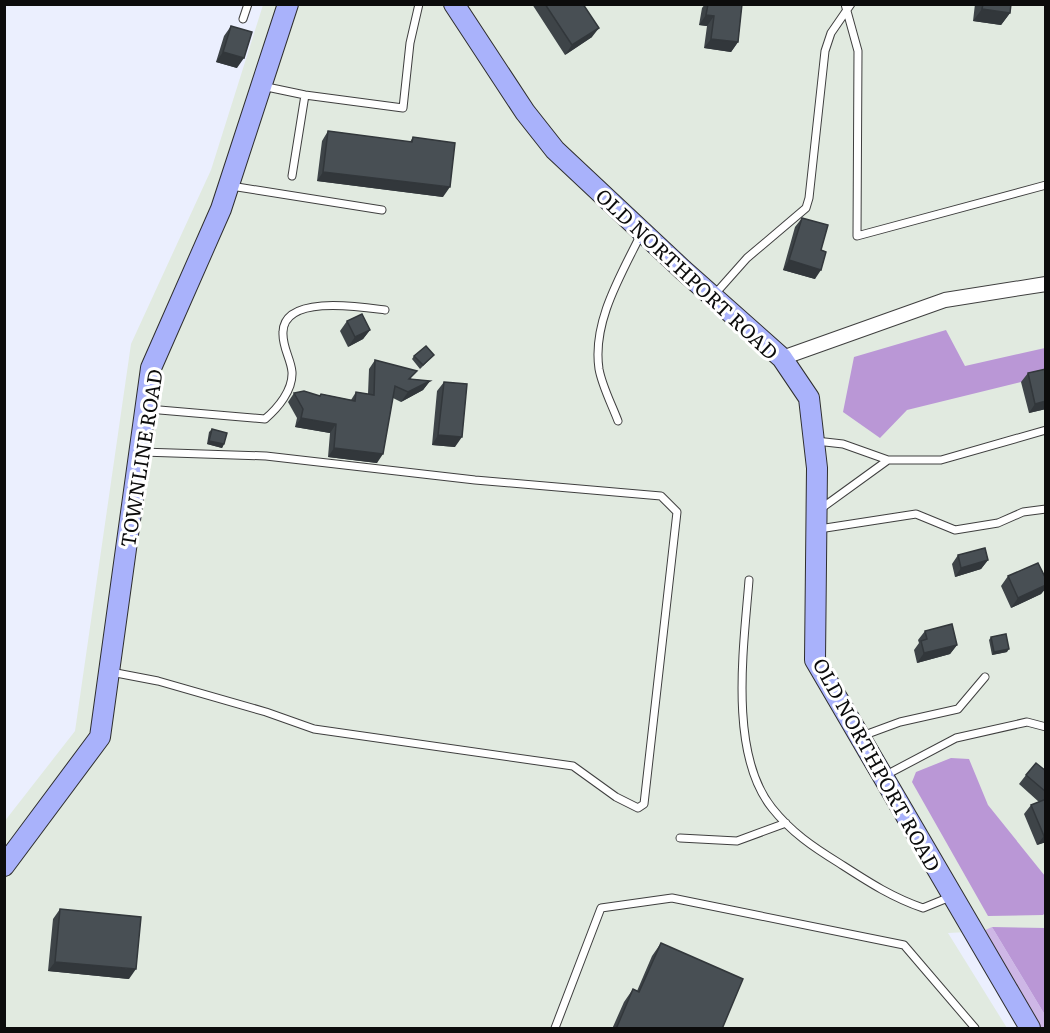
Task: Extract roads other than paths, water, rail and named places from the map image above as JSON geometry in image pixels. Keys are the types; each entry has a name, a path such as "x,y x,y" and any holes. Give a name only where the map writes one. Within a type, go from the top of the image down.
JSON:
{"main road":[{"name":"TOWNLINE ROAD","path":"4,866 100,737 151,368 229,186 288,4"},
{"name":"OLD NORTHPORT ROAD","path":"454,4 525,112 555,150 782,358 809,398 817,468 815,660 1030,1029"}],"street":[{"path":"782,358 945,300 1046,284"}],"lane":[{"path":"243,19 248,4"},
{"path":"262,86 305,95 403,108 410,43 418,4"},
{"path":"847,6 858,51 857,236 1046,185"},
{"path":"713,296 747,258 806,208 825,51 831,33 847,6"},
{"path":"292,176 305,95"},
{"path":"229,186 382,210"},
{"path":"618,422 599,369 599,336 614,288 642,232"},
{"path":"146,409 265,419 286,395 292,373 284,348 282,330 290,316 302,309 322,306 353,306 385,310"},
{"path":"813,441 843,444 888,460 941,460 1046,430"},
{"path":"109,671 169,684 266,712 314,729 573,765 616,797 638,808 644,804 677,512 661,496 475,480 266,456 140,452"},
{"path":"816,521 888,460"},
{"path":"816,521 916,514 955,530 999,523 1023,512 1046,509"},
{"path":"748,580 741,698 750,765 770,806 801,839 893,898 923,908 952,896"},
{"path":"860,736 900,722 958,709 986,677"},
{"path":"883,777 956,738 1027,722 1046,727"},
{"path":"680,838 737,841 786,823"},
{"path":"555,1029 601,908 672,898 904,945 975,1029"}]}
